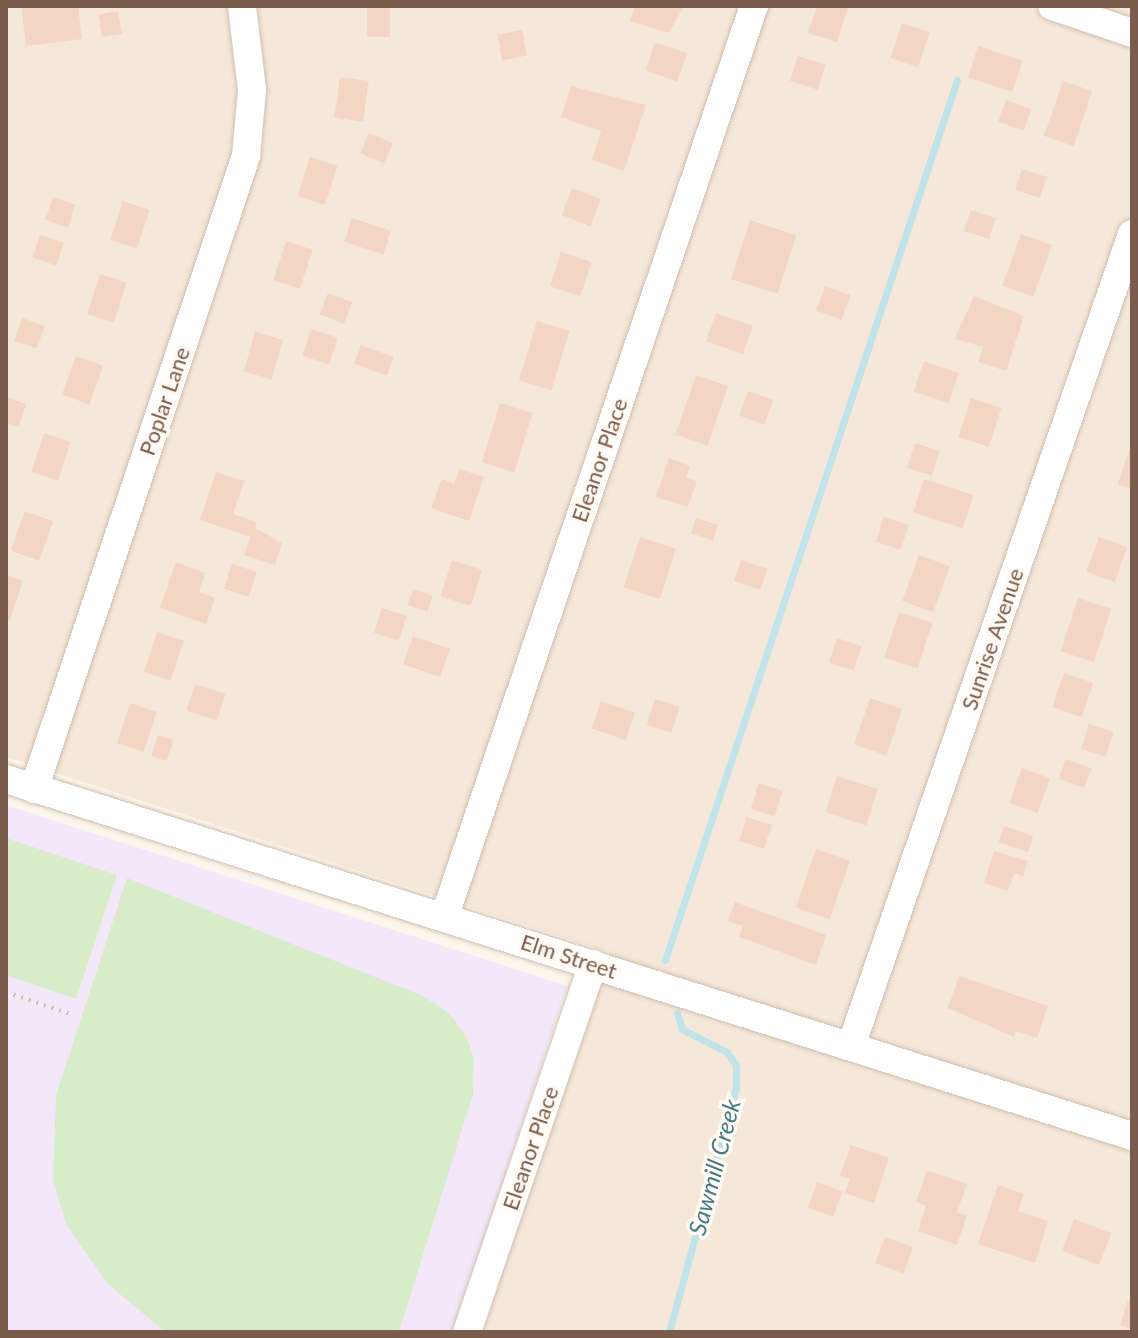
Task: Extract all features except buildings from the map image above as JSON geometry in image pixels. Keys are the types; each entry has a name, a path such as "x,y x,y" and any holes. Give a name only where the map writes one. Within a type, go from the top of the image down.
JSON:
{"street":[{"name":"Poplar Lane","path":"34,789 246,156 252,90 242,6"},
{"name":"Eleanor Place","path":"445,915 754,6"},
{"path":"1052,6 1132,33"},
{"name":"Sunrise Avenue","path":"852,1043 1132,234"},
{"name":"Elm Street","path":"6,779 852,1043 1132,1136"},
{"name":"Eleanor Place","path":"467,1332 593,964"}],"path":[{"path":"6,992 73,1015"}],"shaded area":[{"path":"6,6 1132,6 1132,1332 480,1332 609,952 6,757"},
{"path":"6,805 567,986 453,1332 6,1332"}],"green space":[{"path":"6,838 117,875 76,999 6,975"},
{"path":"127,878 423,996 449,1013 466,1036 474,1059 473,1094 399,1332 165,1332 107,1283 66,1224 53,1179 56,1095"}],"waterway":[{"path":"665,960 957,80"},
{"name":"Sawmill Creek","path":"669,1332 736,1087 736,1065 727,1052 682,1029 677,1013"}]}
